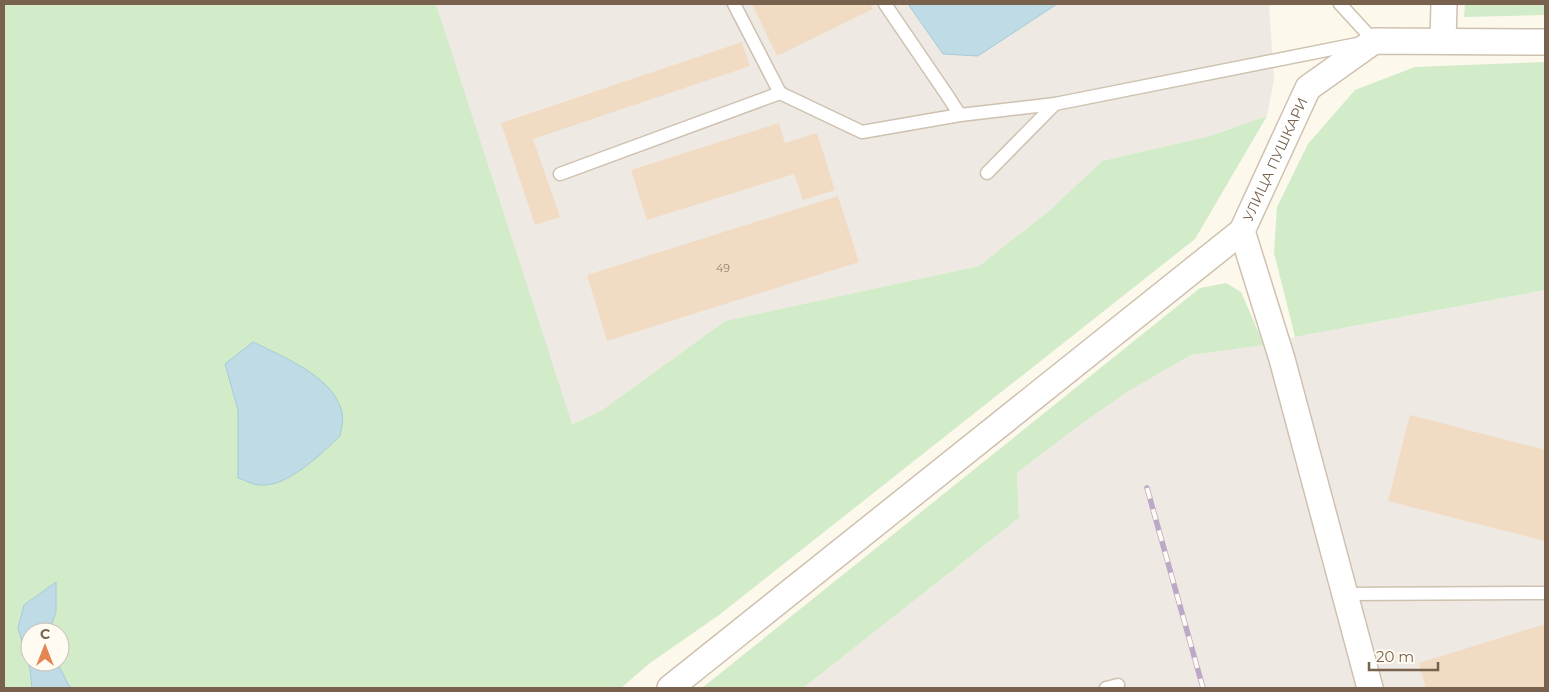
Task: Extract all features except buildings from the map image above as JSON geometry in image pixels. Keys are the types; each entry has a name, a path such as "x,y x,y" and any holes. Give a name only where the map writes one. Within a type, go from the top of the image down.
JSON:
{"street":[{"path":"1443,41 1444,4"},
{"path":"1374,41 1545,42"},
{"name":"УЛИЦА ПУШКАРИ","path":"1242,231 1308,88 1374,41"},
{"path":"670,688 1242,231 1282,359 1370,688"}],"lane":[{"path":"734,4 780,93 862,132 960,115 1054,104 1374,41"},
{"path":"885,4 960,115"},
{"path":"1340,4 1374,41"},
{"path":"560,174 780,93"},
{"path":"987,173 1054,104"},
{"path":"1345,594 1545,593"}],"shaded area":[{"path":"436,4 1269,4 1274,80 1267,116 1210,136 1102,161 1049,211 979,266 725,321 601,411 571,424"},
{"path":"1545,290 1545,688 803,688 1019,518 1017,473 1077,427 1130,390 1191,355 1264,345 1295,337"}],"green space":[{"path":"4,4 436,4 572,424 601,411 725,321 979,266 1049,211 1102,161 1210,136 1267,116 1195,239 719,615 650,663 621,688 72,688 62,672 70,672 70,622 52,622 56,612 56,582 24,605 18,628 20,635 20,672 30,672 32,688 4,688","holes":["225,364 342,413 238,478 238,410"]},
{"path":"1465,4 1545,4 1545,15 1464,17"},
{"path":"1545,62 1545,290 1295,337 1274,253 1277,207 1308,144 1355,90 1415,67"},
{"path":"1226,283 1241,292 1264,345 1191,355 1130,390 1077,427 1017,473 1019,518 803,688 702,688 1200,288"}],"water":[{"path":"908,4 1057,4 978,56 943,54"},
{"path":"253,342 292,361 318,378 337,399 343,415 340,436 304,468 282,481 271,484 258,485 238,478 238,410 225,364"},
{"path":"56,582 56,612 52,622 20,622 20,635 18,628 24,605"},
{"path":"30,672 62,672 72,688 32,688"}],"railway":[{"path":"1147,488 1203,688"}]}
